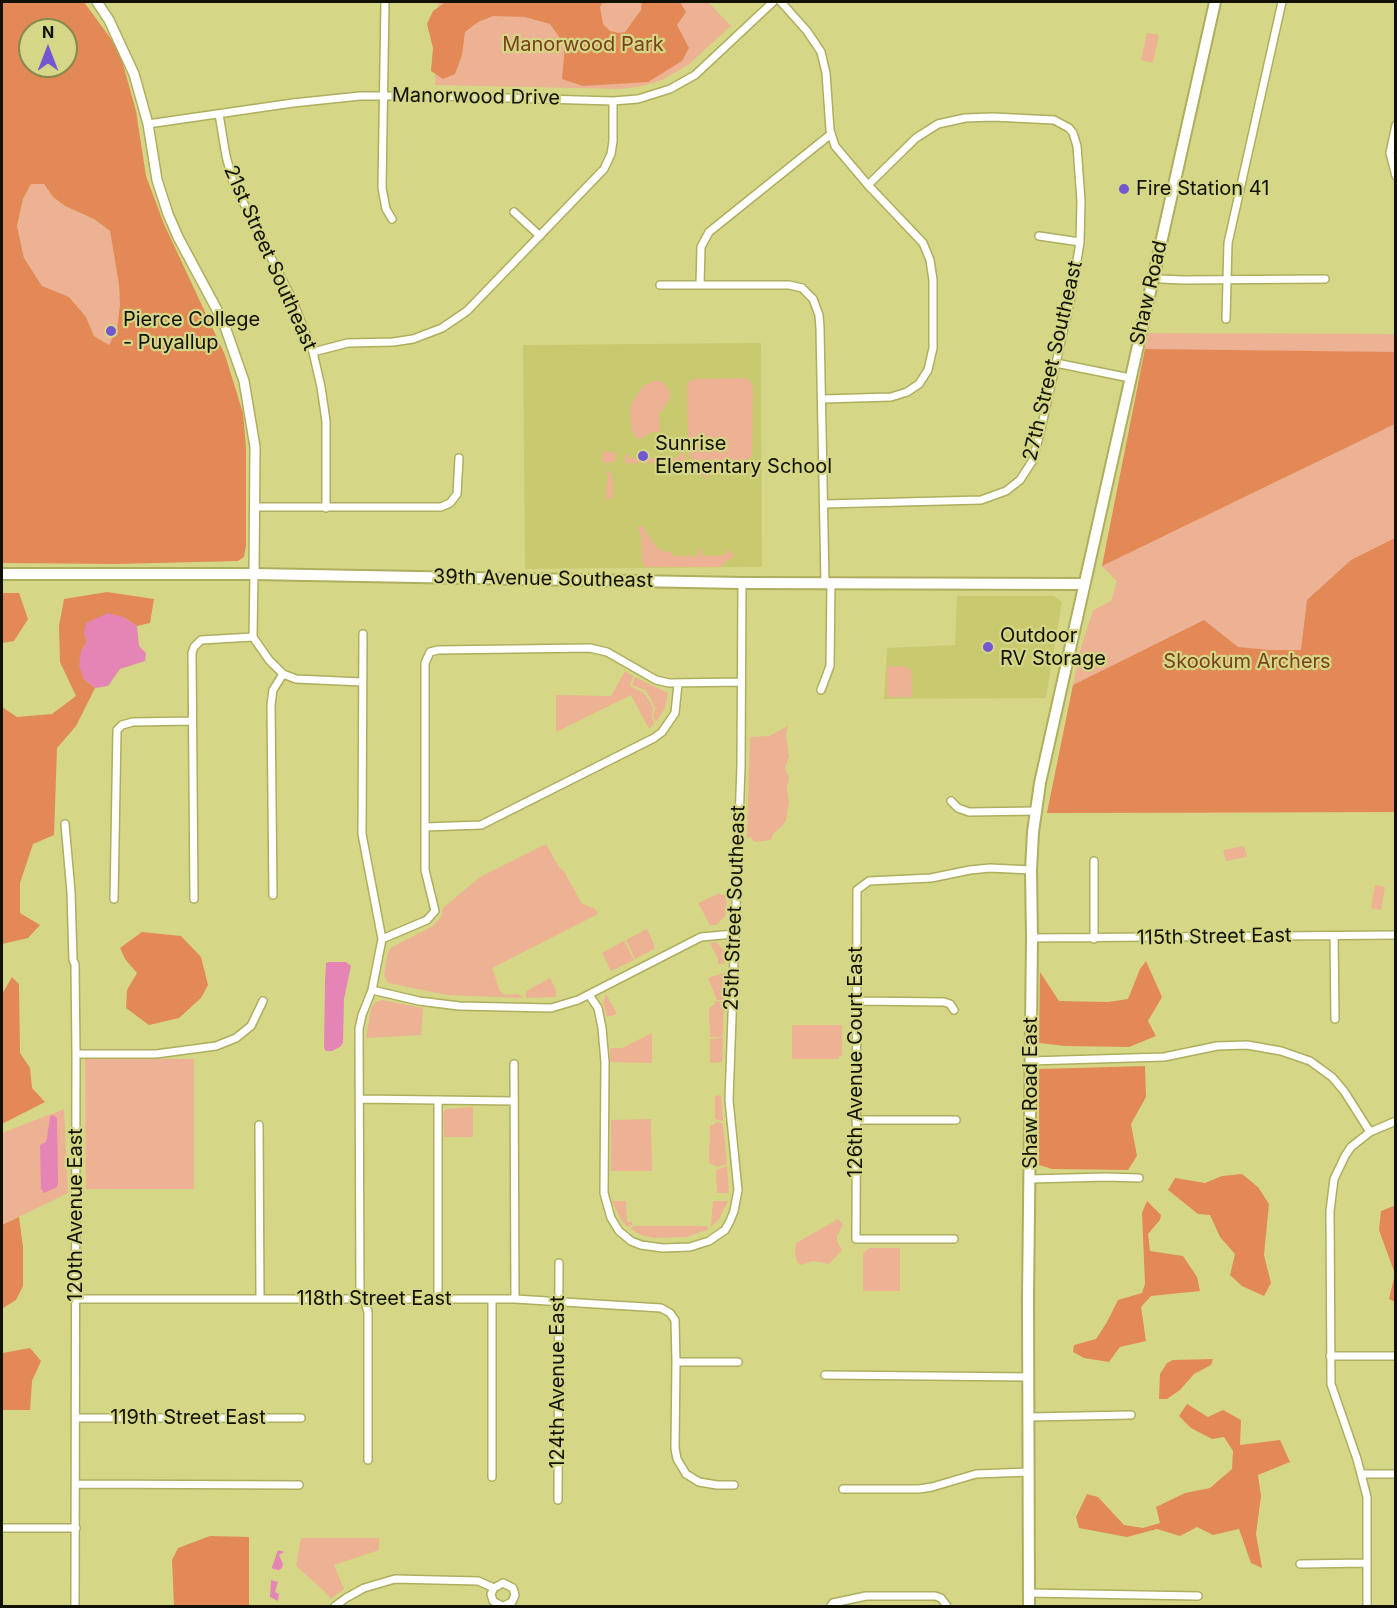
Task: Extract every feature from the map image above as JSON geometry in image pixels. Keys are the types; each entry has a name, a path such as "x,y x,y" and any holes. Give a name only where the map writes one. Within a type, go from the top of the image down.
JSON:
{"main road":[{"name":"Shaw Road","path":"1084,584 1215,2"},
{"name":"39th Avenue Southeast","path":"2,574 254,574 742,583 1084,584"},
{"name":"Shaw Road East","path":"1029,1606 1028,1298 1032,938 1030,870 1040,783 1084,584"}],"street":[{"path":"97,2 110,20 130,65 148,124 157,180 168,214 223,321 244,381 253,429 256,472 253,637 269,660 283,674 305,681 362,681"},
{"path":"385,2 382,188 386,209 392,219"},
{"name":"Manorwood Drive","path":"148,124 326,99 383,95 613,100 649,96 679,85 702,69 772,2"},
{"path":"781,2 807,31 821,52 826,74 831,134 840,153 924,243 930,260 933,280 933,348 928,370 919,384 900,396 823,399"},
{"path":"1226,319 1228,243 1232,218 1282,2"},
{"path":"313,352 348,343 403,341 423,336 442,328 467,311 598,176 608,162 613,141 613,100"},
{"name":"21st Street Southeast","path":"219,114 233,182 293,301 313,352 326,421 326,508"},
{"name":"27th Street Southeast","path":"824,504 981,500 999,495 1011,488 1026,474 1033,460 1056,363 1071,297 1080,242 1081,201 1077,146 1073,133 1065,125 1048,118 965,118 938,124 916,138 868,185"},
{"path":"1395,125 1390,153 1395,176"},
{"path":"700,285 701,247 709,232 717,223 831,134"},
{"path":"514,212 540,236"},
{"path":"1039,236 1080,242"},
{"path":"1153,276 1161,279 1325,279"},
{"path":"660,285 789,285 796,286 813,299 819,315 831,657 829,672 821,690"},
{"path":"1056,363 1130,378"},
{"path":"255,507 426,508 447,505 457,494 459,458"},
{"name":"25th Street Southeast","path":"589,995 598,1008 605,1062 604,1193 608,1211 619,1231 641,1245 690,1247 709,1241 725,1230 734,1211 738,1190 729,1100 741,766 742,583"},
{"path":"363,634 362,842 382,939 372,990 360,1021 360,1298 365,1302 368,1312 368,1460"},
{"path":"194,898 192,653 201,640 253,637"},
{"path":"382,939 427,920 435,911 426,879 425,663 430,652 590,648 607,652 656,680 678,684 741,682"},
{"path":"273,895 271,705 273,690 283,674"},
{"path":"425,827 481,825 654,738 662,732 675,713 678,684"},
{"path":"114,899 117,730 122,725 132,722 192,721"},
{"path":"951,801 958,808 969,812 1036,811"},
{"name":"120th Avenue East","path":"65,824 75,964 77,1299 75,1606"},
{"path":"1094,861 1094,939"},
{"name":"126th Avenue Court East","path":"954,1239 856,1239 857,890 869,881 931,878 990,868 1030,870"},
{"path":"372,990 438,1004 522,1009 561,1006 589,995 700,937 734,934"},
{"name":"115th Street East","path":"1032,938 1395,935"},
{"path":"1334,936 1335,1019"},
{"path":"76,1054 156,1054 216,1046 236,1038 251,1026 263,1001"},
{"path":"856,1001 944,1002 954,1010"},
{"path":"1030,1061 1164,1058 1187,1051 1247,1045 1281,1051 1310,1061 1332,1077 1344,1091 1370,1132"},
{"path":"514,1064 515,1299"},
{"path":"360,1099 514,1101"},
{"path":"438,1100 438,1299"},
{"path":"856,1120 956,1120"},
{"path":"1367,1606 1367,1497 1333,1390 1330,1356 1329,1211 1332,1187 1345,1156 1370,1132 1395,1121"},
{"path":"259,1125 260,1299"},
{"path":"1031,1179 1139,1178"},
{"name":"124th Avenue East","path":"558,1500 559,1263"},
{"name":"118th Street East","path":"77,1299 515,1299 661,1308 670,1313 675,1320 676,1362"},
{"path":"492,1299 492,1477"},
{"path":"1330,1356 1394,1356"},
{"path":"734,1485 699,1482 686,1474 679,1465 675,1448 676,1362 738,1362"},
{"path":"825,1375 1029,1377"},
{"path":"1030,1417 1131,1415"},
{"name":"119th Street East","path":"76,1418 301,1418"},
{"path":"843,1489 919,1489 976,1474 1029,1472"},
{"path":"1361,1474 1395,1474"},
{"path":"76,1484 299,1485"},
{"path":"2,1528 76,1528"},
{"path":"1300,1564 1367,1563"},
{"path":"335,1606 364,1588 395,1579 478,1581 494,1588"},
{"path":"504,1583 513,1588 514,1599 509,1605 496,1604 492,1598 494,1588 504,1583"},
{"path":"1029,1593 1198,1596"},
{"path":"832,1605 866,1596 935,1596 941,1598 947,1606"},
{"path":"886,1597 886,1606"}],"shaded area":[{"name":"Sunrise Elementary School","path":"761,343 762,567 525,569 523,345"},
{"name":"Outdoor RV Storage","path":"957,596 1054,596 1062,602 1046,698 884,699 887,648 955,645"},
{"path":"108,613 123,617 137,626 139,646 146,653 145,661 120,669 108,686 95,688 84,679 79,666 81,651 87,642 84,632 86,623"},
{"path":"346,962 351,966 344,999 343,1043 332,1051 326,1051 324,1048 325,983 326,963"},
{"path":"52,1115 57,1119 58,1182 57,1187 44,1193 41,1189 40,1145 46,1142"},
{"path":"278,1550 284,1552 279,1555 283,1564 279,1570 272,1567"},
{"path":"271,1580 278,1582 275,1592 279,1594 278,1601 270,1597"}],"green space":[{"name":"Pierce College - Puyallup","path":"2,2 84,2 119,50 136,111 146,176 164,224 225,355 243,413 246,448 244,557 238,561 117,564 2,563","holes":["31,184 44,184 53,197 65,206 94,219 110,231 120,305 117,329 109,345 94,336 86,317 69,297 42,286 24,258 17,226 23,199"]},
{"name":"Manorwood Park","path":"438,2 708,2 731,26 688,65 662,80 638,87 619,89 435,85"},
{"path":"446,2 603,2 600,7 603,24 610,31 619,33 625,32 641,10 642,2 680,2 686,12 677,25 689,48 682,61 648,82 583,86 562,79 565,45 550,24 525,17 493,16 478,22 465,32 462,55 455,74 443,79 431,71 433,48 427,24 433,11"},
{"path":"1147,33 1159,35 1153,63 1141,60"},
{"path":"31,184 44,184 53,197 65,206 94,219 110,231 120,305 117,329 109,345 94,336 86,317 69,297 42,287 24,258 17,226 23,199"},
{"name":"Skookum Archers","path":"1148,333 1395,334 1395,812 1047,813 1080,651 1093,610 1111,601 1117,581 1102,566"},
{"path":"1145,349 1395,352 1395,424 1102,566"},
{"path":"746,378 753,387 752,456 746,460 692,460 688,452 688,382 694,379"},
{"path":"656,380 663,382 670,392 670,397 662,411 659,412 660,432 652,432 640,439 635,437 631,428 630,406 643,386"},
{"path":"607,451 617,454 614,462 602,463 602,453"},
{"path":"680,453 684,453 686,460 693,465 738,464 733,471 725,474 712,473 705,478 691,469 669,463 625,463 625,454 628,454 629,458 679,458"},
{"path":"608,469 613,477 613,498 603,500 606,498 608,474 605,474"},
{"path":"642,526 656,547 672,552 673,556 697,556 698,549 701,549 702,556 725,555 728,550 734,558 730,558 721,567 645,567 642,561 641,535 637,527"},
{"path":"1395,538 1395,812 1047,813 1073,685 1204,620 1238,647 1301,650 1307,600 1351,560"},
{"path":"107,592 154,599 150,623 137,626 123,617 84,632 87,642 81,651 84,679 95,688 76,726 57,748 54,835 33,844 20,883 20,913 40,925 28,938 2,944 2,707 17,717 52,714 76,696 60,662 59,626 64,599"},
{"path":"2,593 19,593 28,619 14,641 2,643"},
{"path":"904,666 911,670 912,697 887,697 887,667"},
{"path":"625,671 633,676 630,686 644,693 653,707 654,724 649,729 631,695 556,732 556,695 611,696"},
{"path":"635,677 668,693 665,708 656,722 653,716 655,709 650,697 645,690 632,685"},
{"path":"788,726 786,735 789,756 785,768 789,777 787,789 789,802 786,820 773,834 771,840 754,842 751,837 747,838 750,737 769,736"},
{"path":"546,844 582,904 595,909 598,914 492,968 500,991 505,995 518,994 523,998 447,995 388,983 384,975 388,952 392,947 433,926 441,917 443,908 480,877"},
{"path":"1244,846 1247,857 1226,861 1223,850"},
{"path":"1375,885 1385,887 1381,910 1371,908"},
{"path":"718,894 727,895 725,916 716,925 710,925 698,903"},
{"path":"647,929 654,949 635,959 626,940"},
{"path":"142,932 181,936 201,957 208,985 201,998 179,1018 149,1025 126,1008 127,990 137,973 125,959 120,948"},
{"path":"624,941 634,960 611,971 602,953"},
{"path":"716,942 725,952 724,964 718,964 710,943"},
{"path":"1146,961 1162,997 1148,1021 1156,1036 1129,1047 1065,1046 1039,1043 1040,972 1059,1001 1108,1002 1128,999 1140,969"},
{"path":"724,973 724,1000 717,1000 708,978"},
{"path":"12,977 19,984 20,1053 30,1068 32,1088 45,1102 2,1124 2,994"},
{"path":"550,978 556,990 556,997 526,998 526,991"},
{"path":"606,994 617,1014 607,1017 603,1003"},
{"path":"382,1000 423,1008 421,1035 366,1038 371,1008 376,1002"},
{"path":"715,1001 724,1002 723,1035 710,1037 709,1008 714,1005"},
{"path":"792,1025 842,1025 842,1056 839,1056 839,1059 792,1059"},
{"path":"652,1033 652,1063 610,1062 610,1048 622,1048"},
{"path":"723,1037 722,1062 710,1063 710,1039"},
{"path":"85,1059 194,1059 194,1189 86,1189"},
{"path":"1145,1066 1146,1097 1131,1124 1137,1156 1128,1170 1052,1169 1039,1165 1039,1069"},
{"path":"721,1095 723,1121 715,1119 715,1096"},
{"path":"473,1107 473,1137 444,1137 443,1112 446,1109"},
{"path":"64,1109 68,1193 2,1225 2,1133"},
{"path":"651,1119 652,1171 611,1171 611,1120"},
{"path":"718,1122 723,1124 727,1164 718,1167 709,1163 710,1126"},
{"path":"727,1166 729,1193 717,1193 716,1170"},
{"path":"1242,1174 1258,1187 1269,1204 1264,1255 1271,1283 1264,1296 1242,1286 1230,1275 1235,1254 1220,1237 1210,1215 1198,1214 1168,1190 1175,1178 1205,1183 1222,1176"},
{"path":"612,1201 626,1201 627,1222 632,1222 632,1225 628,1227 622,1221"},
{"path":"713,1201 728,1201 719,1219 711,1227"},
{"path":"1147,1201 1161,1215 1160,1220 1148,1234 1150,1251 1183,1256 1197,1277 1200,1291 1151,1296 1141,1307 1146,1341 1120,1347 1109,1362 1084,1358 1073,1352 1074,1345 1096,1339 1118,1300 1142,1293 1145,1284 1142,1213"},
{"path":"1394,1206 1396,1209 1395,1302 1389,1299 1395,1274 1379,1230 1381,1211"},
{"path":"19,1217 23,1247 23,1286 16,1300 3,1308 2,1312 2,1225"},
{"path":"838,1219 843,1224 837,1236 842,1250 829,1264 813,1261 801,1265 798,1263 795,1255 796,1243"},
{"path":"633,1226 706,1226 709,1229 687,1237 654,1238 641,1235 630,1228"},
{"path":"870,1248 900,1248 900,1291 863,1291 863,1253"},
{"path":"30,1348 41,1361 32,1381 30,1410 2,1410 2,1353"},
{"path":"1213,1359 1211,1365 1194,1374 1180,1390 1167,1399 1159,1399 1160,1374 1167,1363 1173,1360"},
{"path":"1187,1404 1208,1417 1223,1410 1241,1420 1240,1445 1280,1440 1290,1462 1258,1475 1261,1496 1256,1534 1262,1568 1251,1563 1239,1529 1213,1535 1197,1527 1180,1536 1157,1529 1127,1537 1079,1528 1076,1517 1087,1494 1098,1497 1124,1525 1143,1528 1160,1523 1156,1507 1185,1493 1210,1488 1232,1469 1233,1451 1224,1437 1212,1439 1191,1428 1179,1416"},
{"path":"210,1536 249,1537 249,1606 174,1606 172,1560 178,1548"},
{"path":"301,1538 379,1538 379,1550 334,1565 344,1589 331,1599 296,1566"}],"place":[{"name":"Fire Station 41","path":"1124,189"},
{"name":"Pierce College - Puyallup","path":"111,331"},
{"name":"Sunrise Elementary School","path":"643,456"},
{"name":"Outdoor RV Storage","path":"988,647"}]}
